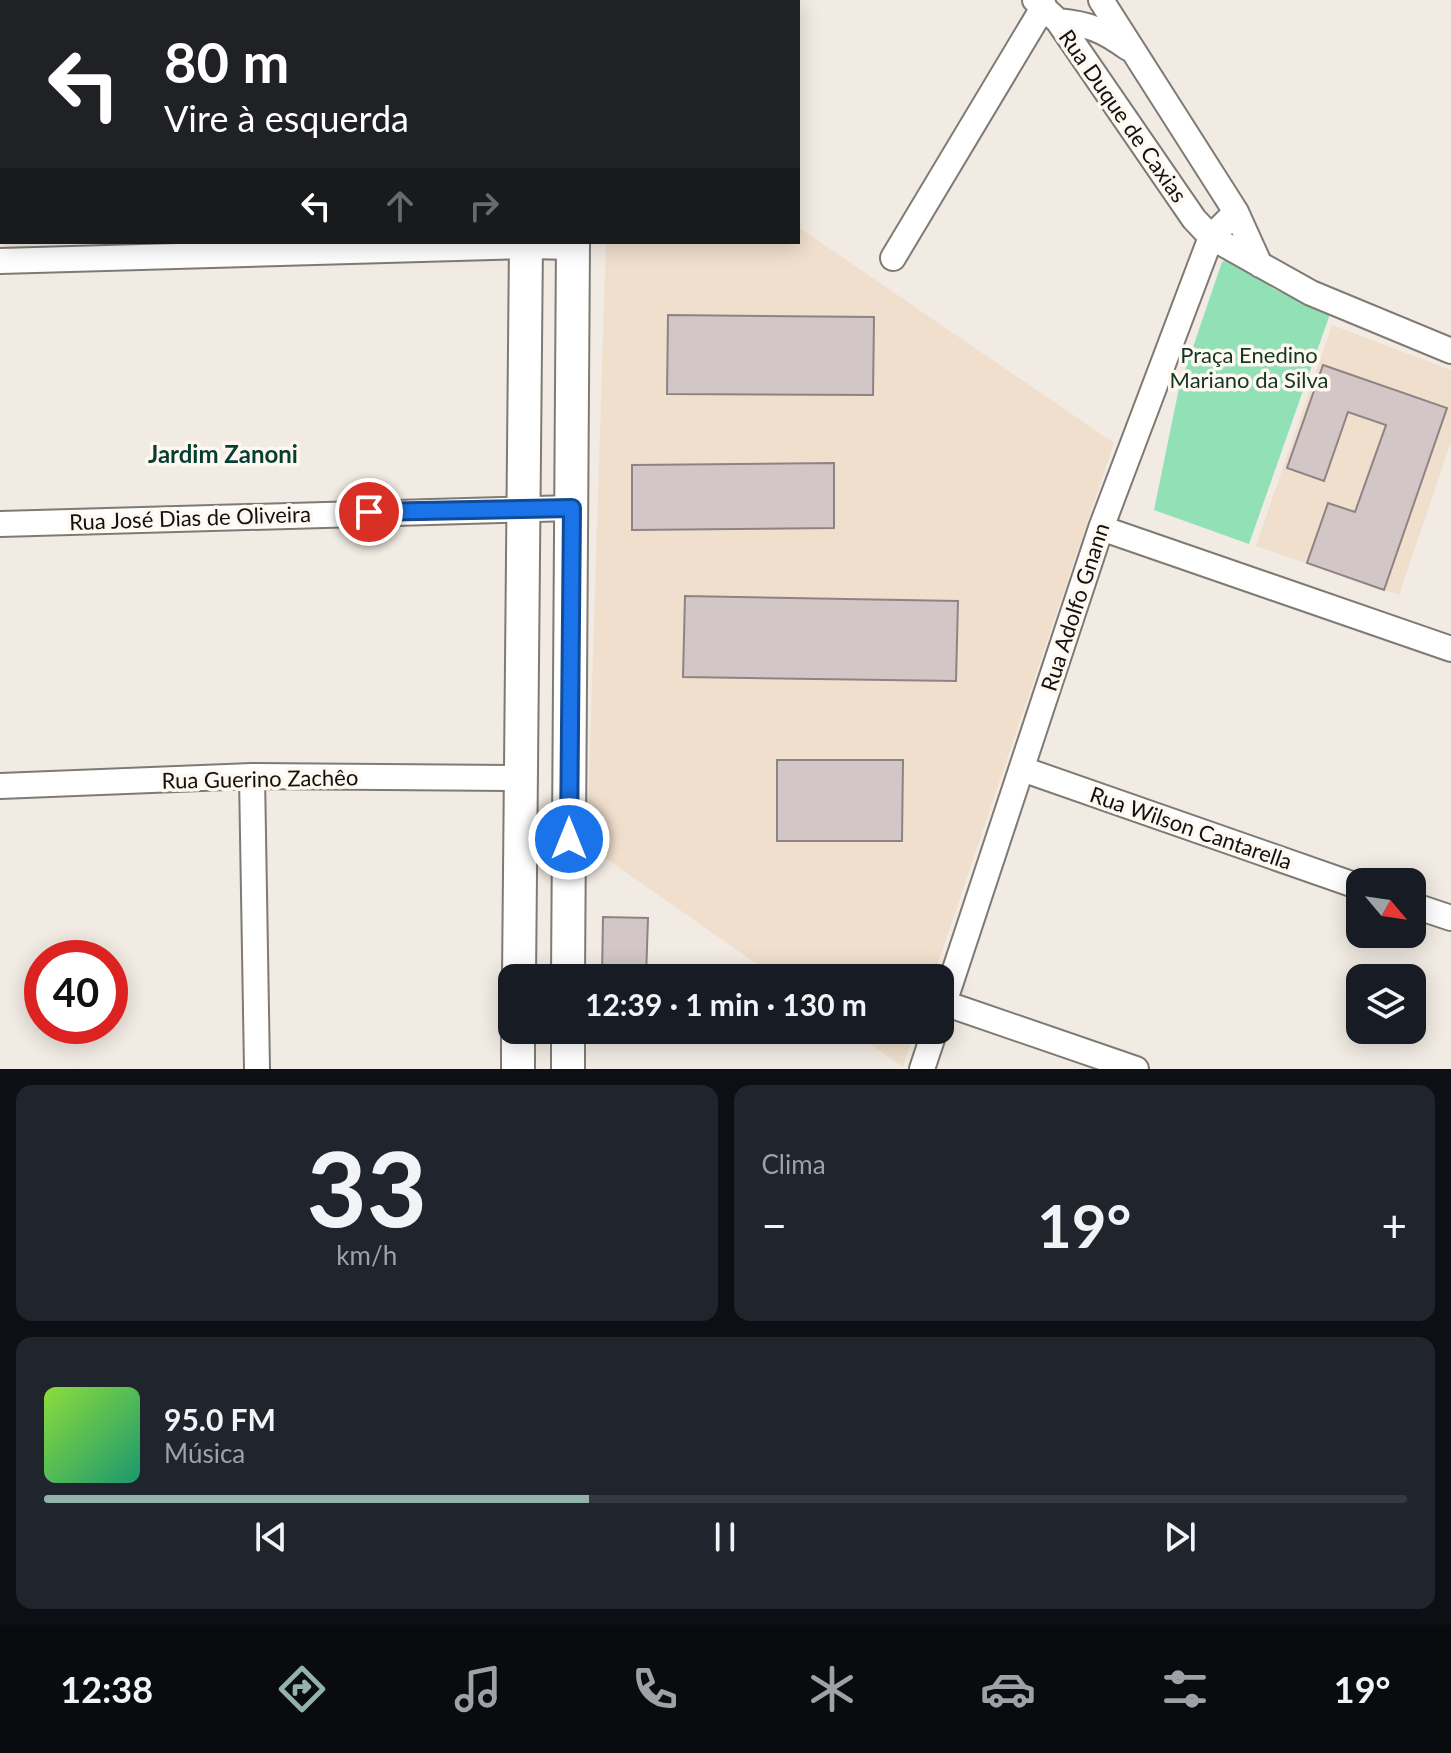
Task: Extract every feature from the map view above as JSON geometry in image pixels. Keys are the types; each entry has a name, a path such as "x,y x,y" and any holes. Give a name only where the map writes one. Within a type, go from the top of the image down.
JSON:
{"street":[{"name":"Rua Duque de Caxias","path":"1101,0 1236,212 1260,265"},
{"name":"Rua Duque de Caxias","path":"1045,9 1104,30 1138,55"},
{"name":"Rua Duque de Caxias","path":"1045,9 1194,219 1211,237 1311,293 1451,351"},
{"path":"893,258 1045,9"},
{"name":"Rua Adolfo Gnann","path":"954,973 1101,528 1211,237 1236,212"},
{"path":"519,964 526,244"},
{"path":"0,261 142,250 573,245 568,964"},
{"name":"Rua José Dias de Oliveira","path":"0,524 572,508"},
{"path":"1101,528 1451,649"},
{"name":"Rua Wilson Cantarella","path":"1022,769 1346,882"},
{"path":"252,776 257,1069"},
{"name":"Rua Guerino Zachêo","path":"0,786 252,776 520,778"},
{"path":"1426,910 1451,918"},
{"path":"954,1013 1136,1069"},
{"path":"518,1044 519,1068"},
{"path":"568,1044 568,1069"},
{"path":"922,1069 930,1044"}],"shaded area":[{"path":"800,228 1114,443 938,964 757,964 587,845 606,244 800,244"},
{"path":"1332,325 1451,370 1451,442 1399,595 1256,546"},
{"path":"870,1044 910,1044 903,1067"}],"green space":[{"name":"Praça Enedino Mariano da Silva","path":"1231,258 1274,289 1330,314 1249,544 1154,510 1179,388 1222,262"}],"building":[{"path":"668,315 874,317 873,395 667,394"},
{"path":"1323,365 1447,408 1384,590 1307,563 1328,503 1355,512 1386,425 1348,412 1324,481 1287,468"},
{"path":"834,463 834,528 632,530 632,465"},
{"path":"685,596 958,601 956,681 683,677"},
{"path":"777,760 903,760 902,841 777,841"},
{"path":"603,917 648,918 646,964 602,964"}],"district":[{"name":"Jardim Zanoni","path":"223,455"}],"route":[{"path":"369,512 572,508 569,839"}]}
